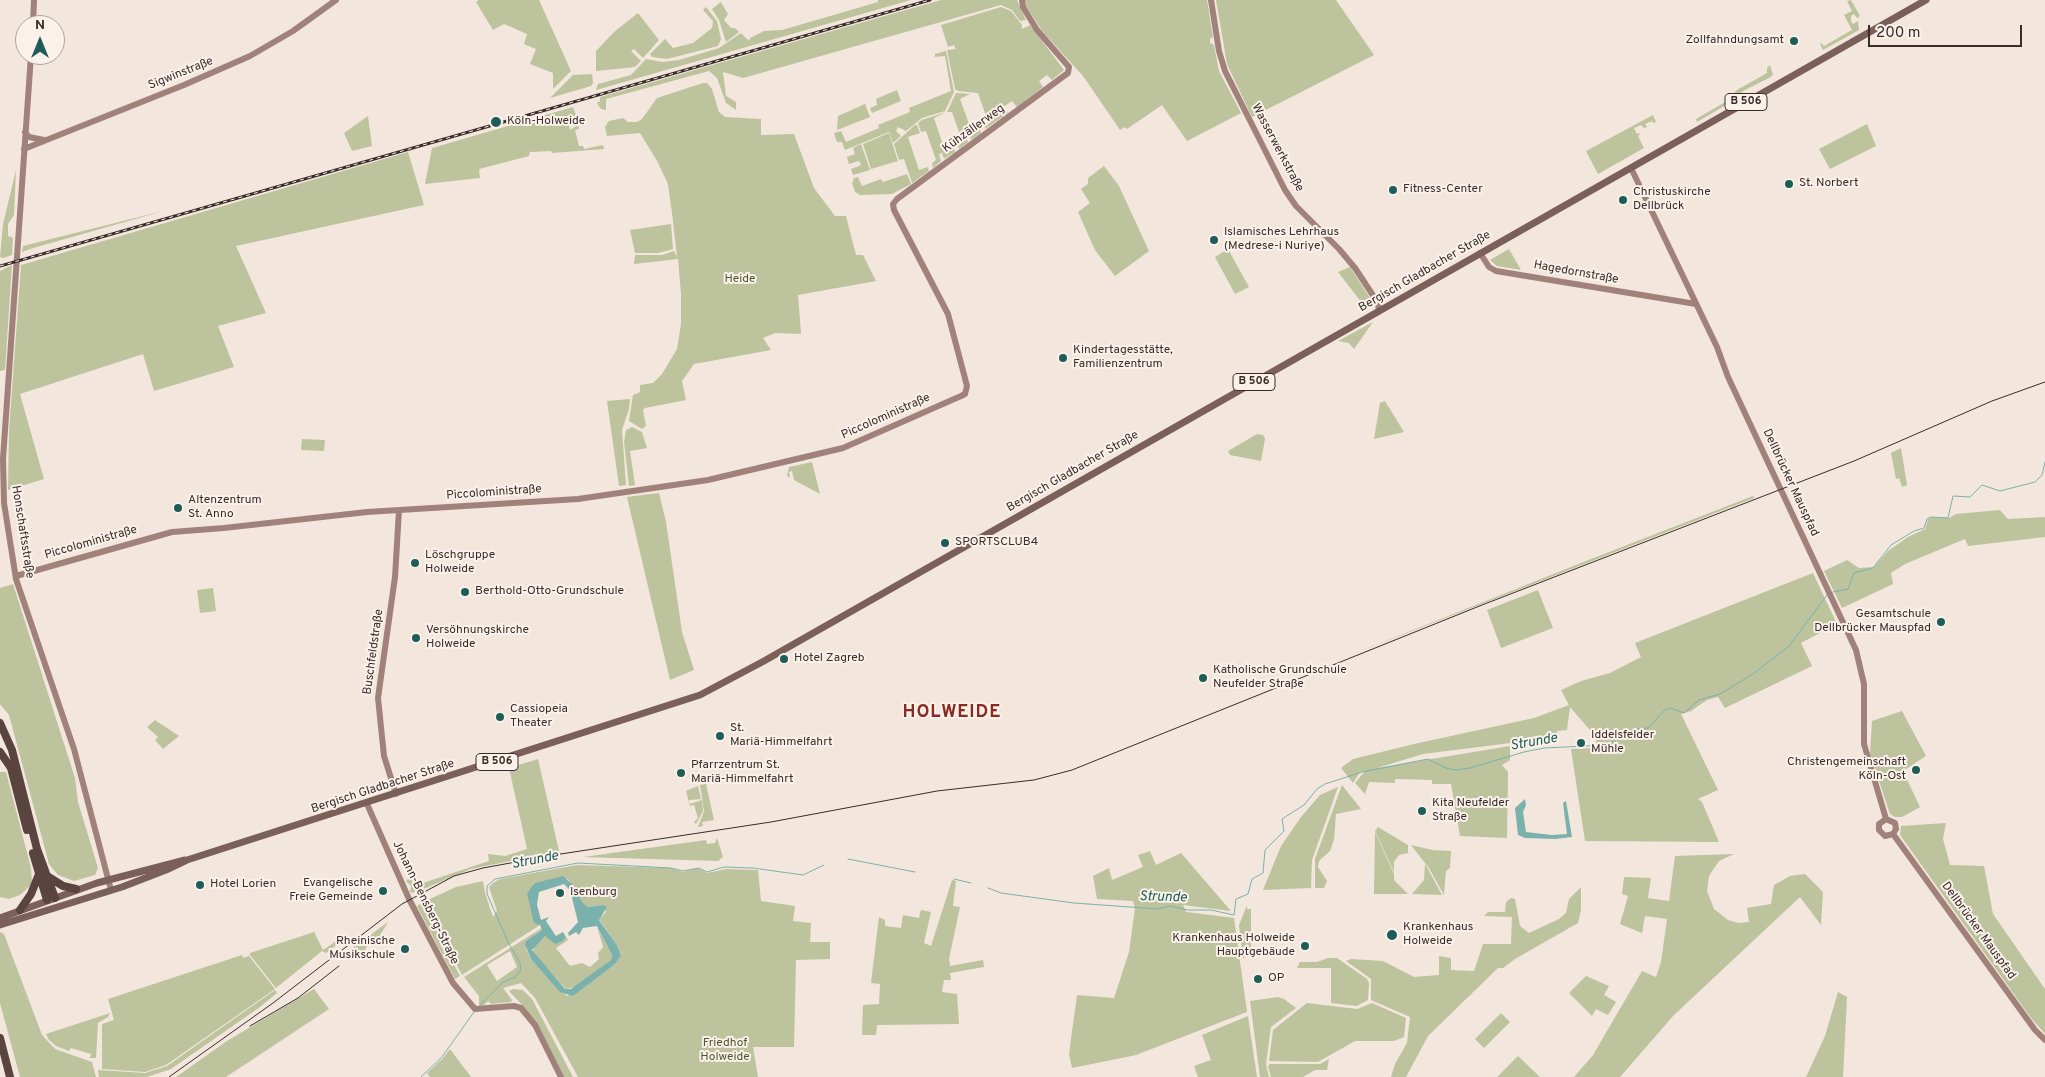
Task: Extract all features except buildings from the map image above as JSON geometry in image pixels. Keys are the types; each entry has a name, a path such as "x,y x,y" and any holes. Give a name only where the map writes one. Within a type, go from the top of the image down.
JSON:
{"highway":[{"path":"0,723 12,750 42,874 32,894 20,910"},
{"path":"0,752 11,768 51,899"},
{"path":"42,874 63,886 76,890"},
{"path":"0,1038 10,1077"}],"main road":[{"name":"Bergisch Gladbacher Straße","path":"0,925 111,890 166,870 187,860 700,695 764,661 1926,0"},
{"name":"Bergisch Gladbacher Straße","path":"0,918 76,890 177,861 187,860"},
{"path":"51,899 53,908"}],"street":[{"path":"33,15 34,0"},
{"name":"Sigwinstraße","path":"24,149 184,85 250,56 293,31 336,0"},
{"name":"Kühzällerweg","path":"965,394 967,386 948,314 894,210 894,203 1068,73 1069,67 1040,35 1023,7 1022,0"},
{"name":"Wasserwerkstraße","path":"1211,0 1225,71 1285,190 1296,206 1344,254 1378,302 1379,311"},
{"name":"Honschaftsstraße","path":"30,65 3,468 4,503 16,576 79,764 111,890"},
{"path":"25,132 30,137 46,140"},
{"name":"Dellbrücker Mauspfad","path":"1631,168 1696,304 1860,662 1864,684 1864,744 1886,819 1895,823 1896,829 1893,834 1885,836 1879,830 1881,822 1886,819"},
{"name":"Hagedornstraße","path":"1480,253 1489,267 1496,270 1676,300 1684,304 1696,304"},
{"path":"1676,300 1691,294"},
{"name":"Piccoloministraße","path":"16,576 172,532 399,510 578,499 717,478 852,445 965,394"},
{"name":"Buschfeldstraße","path":"396,794 384,756 378,698 395,577 399,510"},
{"name":"Johann-Bensberg-Straße","path":"366,804 413,908 448,975 475,1009 514,1006 524,1011 535,1026 561,1077"},
{"name":"Dellbrücker Mauspfad","path":"1893,834 2035,1030 2045,1040"}],"green space":[{"path":"479,0 539,0 571,71 553,89 553,73 530,64 536,49 524,44 527,34 504,24 493,30 476,2"},
{"path":"878,0 911,0 596,90 598,84 631,75 646,59 662,62 679,60 719,48 741,33 749,41 750,38 764,31 782,30 878,2"},
{"path":"941,0 1017,0 1026,20 1020,21 1012,10 1001,5 743,78 723,72 726,96 736,102 736,110 726,103 717,78 709,71 606,99 606,110 601,109 597,103 600,101 600,97"},
{"path":"1025,0 1207,0 1213,37 1210,39 1210,43 1214,45 1219,71 1241,113 1187,141 1162,105 1127,129 1125,127 1120,130 1083,76 1043,32 1026,6"},
{"path":"1216,0 1336,0 1374,55 1252,117 1227,64"},
{"path":"1851,0 1860,16 1857,18 1854,14 1851,16 1851,21 1853,24 1858,21 1859,30 1823,50 1821,43 1824,46 1852,30 1844,15 1852,11 1847,1"},
{"path":"721,2 728,14 724,20 731,28 735,28 739,32 726,42 719,20 712,9"},
{"path":"706,7 717,21 721,39 718,46 667,59 652,57 650,54 665,39 673,48 693,43 712,28 713,21 703,10"},
{"path":"1001,7 1011,11 1022,25 1022,29 1030,25 1064,70 1052,80 1047,75 1039,81 1043,87 1017,107 1012,101 1003,107 1008,113 985,129 985,126 989,124 978,93 955,89 947,50 956,49 954,45 948,47 941,25"},
{"path":"638,13 659,40 643,58 634,49 631,51 641,61 635,67 596,71 596,51 614,32"},
{"path":"946,51 954,92 945,111 922,118 906,131 898,127 896,131 901,136 893,143 889,132 845,150 842,142 837,142 834,133 841,131 846,142 879,128 878,125 910,112 909,108 951,91 945,56 935,57 935,54"},
{"path":"1770,65 1773,75 1743,91 1731,102 1697,122 1696,119 1727,101 1737,90 1767,73 1767,68"},
{"path":"592,74 593,83 591,86 550,98 573,75"},
{"name":"Heide","path":"707,83 712,89 719,112 725,117 761,119 761,135 794,134 814,188 835,216 846,216 856,255 863,255 876,281 798,295 801,334 775,333 763,338 771,350 694,364 682,381 686,400 645,408 643,410 646,426 642,429 629,421 633,395 640,392 640,385 653,383 662,374 677,349 681,324 678,259 634,264 635,255 662,255 674,251 677,257 668,184 640,133 607,136 605,127 609,121 623,118 628,122 637,122 642,119 657,98"},
{"path":"897,90 901,101 872,113 870,108 877,105 876,99"},
{"path":"956,93 970,94 960,99 972,132 980,129 981,133 971,140 969,133 965,134 968,142 959,149 958,144 962,141 952,112 947,112"},
{"path":"865,104 870,117 837,130 838,116"},
{"path":"573,107 579,123 569,126 570,130 578,125 579,129 575,130 579,146 583,146 584,149 603,145 604,149 552,153 551,151 530,152 529,156 479,169 480,178 425,184 432,148"},
{"path":"946,112 934,118 945,151 954,148 955,152 944,159 942,153 939,154 941,161 933,168 932,163 936,160 926,131 921,132 918,123"},
{"path":"1653,115 1656,122 1653,123 1652,121 1645,124 1647,127 1644,128 1641,125 1634,128 1637,134 1641,133 1638,136 1644,148 1598,174 1586,151"},
{"path":"368,116 372,146 352,151 344,133"},
{"path":"1867,124 1876,146 1830,169 1819,149"},
{"path":"917,125 920,133 908,137 919,170 928,167 929,171 912,183 904,159 899,160 894,144"},
{"path":"889,133 898,161 871,169 863,144"},
{"path":"861,144 870,170 853,175 851,169 861,165 859,161 849,164 847,157 855,154 853,148"},
{"path":"408,152 424,205 236,246 266,313 218,326 234,367 154,391 143,354 20,394 44,479 8,490 9,431 21,265"},
{"path":"1104,166 1119,186 1149,251 1115,276 1095,250 1078,212 1090,203 1081,189 1088,184 1088,178"},
{"path":"16,170 14,215 8,224 8,236 13,238 12,255 3,258 0,257 3,224"},
{"path":"907,174 911,184 892,194 860,195 855,192 852,183 854,178 858,177 862,186 881,179 883,182"},
{"path":"167,210 30,249 22,252 23,246"},
{"path":"671,224 673,249 658,253 635,253 630,230"},
{"path":"1228,249 1249,287 1235,294 1215,257"},
{"path":"1509,249 1521,270 1497,266 1490,260"},
{"path":"12,265 5,370 0,371 0,271"},
{"path":"1350,267 1370,298 1365,307 1338,272"},
{"path":"1373,322 1354,349 1349,343 1338,341"},
{"path":"630,399 629,409 622,430 626,485 619,486 607,401"},
{"path":"1385,401 1404,432 1374,439 1380,403"},
{"path":"632,427 642,432 647,448 630,451 635,485 629,486 624,442 626,430"},
{"path":"1257,434 1263,435 1265,439 1261,461 1230,455 1228,451"},
{"path":"302,439 325,440 324,451 301,450"},
{"path":"1901,448 1907,485 1902,487 1899,478 1896,479 1891,453"},
{"path":"812,462 820,494 794,480 792,471 789,472 790,478 787,476 789,467"},
{"path":"659,493 666,522 682,632 694,670 670,680 627,497"},
{"path":"1753,496 1754,498 1348,656 1586,561"},
{"path":"2000,510 2008,519 2045,517 2045,537 1968,546 1965,539 1905,564 1891,573 1893,584 1842,608 1824,571 1847,560 1859,568 1874,567 1888,551 1908,537 1925,529 1928,519 1932,517 1949,518 1956,514"},
{"path":"1813,573 1837,624 1801,643 1812,666 1725,708 1718,697 1707,700 1691,711 1681,714 1718,790 1698,799 1702,802 1719,842 1585,841 1571,749 1597,748 1596,737 1570,707 1567,730 1557,731 1558,737 1423,754 1377,768 1510,746 1510,760 1502,765 1508,772 1507,838 1460,836 1451,784 1432,784 1432,780 1395,779 1395,783 1369,782 1365,794 1355,783 1365,771 1360,772 1353,783 1341,768 1353,759 1534,718 1569,705 1561,690 1581,681 1610,673 1641,657 1635,643"},
{"path":"13,584 75,778 78,802 98,868 95,875 74,881 58,875 49,864 9,715 0,704 0,588"},
{"path":"213,588 216,611 200,613 197,590"},
{"path":"1538,590 1553,628 1501,648 1487,610"},
{"path":"1902,711 1926,756 1903,771 1920,807 1902,817 1895,817 1890,814 1870,754 1872,721"},
{"path":"155,720 179,736 163,749 155,740 158,737 147,727"},
{"path":"538,759 559,851 471,869 421,890 419,887 413,893 410,892 411,886 406,881 408,879 411,878 414,886 489,861 488,854 505,856 527,849 509,768"},
{"path":"0,772 6,772 31,868 32,884 20,895 9,899 0,897"},
{"path":"706,784 714,820 702,822 703,826 698,827 704,811 700,785"},
{"path":"1342,785 1361,809 1336,814 1334,840 1330,851 1319,861 1318,867 1327,881 1324,888 1315,888 1315,859"},
{"path":"698,786 701,799 689,800 690,804 702,800 703,811 696,824 694,822 698,818 694,805 690,806 686,791"},
{"path":"1338,787 1312,860 1311,888 1263,890 1281,846 1301,817 1320,795"},
{"path":"1946,823 1943,839 1950,865 1984,866 1993,914 2045,989 2045,1034 2031,1018 1900,835 1901,826"},
{"path":"1378,827 1408,845 1408,853 1399,855 1394,862 1394,872 1375,831"},
{"path":"1375,832 1394,874 1394,880 1408,894 1374,894"},
{"path":"717,838 723,857 718,861 583,857 706,840 707,844 715,843"},
{"path":"1411,845 1432,850 1451,851 1450,868 1446,871 1444,895 1429,868"},
{"path":"1150,851 1156,865 1181,853 1231,911 1183,905 1186,912 1234,918 1247,1012 1136,1055 1072,1068 1069,1054 1077,995 1114,998 1129,952 1135,908 1133,901 1097,899 1093,876 1109,868 1112,880 1143,867 1138,855"},
{"path":"1734,854 1719,861 1709,876 1707,891 1714,909 1728,920 1738,923 1749,922 1747,908 1771,904 1774,885 1790,876 1805,874 1823,892 1821,925 1800,897 1674,1015 1620,1077 1574,1077 1593,1055 1642,971 1656,977 1661,962 1667,919 1645,916 1642,933 1620,924 1628,896 1622,894 1624,877 1651,878 1648,898 1669,901 1675,856"},
{"path":"1425,864 1442,895 1412,894 1424,880"},
{"name":"Friedhof Holweide","path":"577,865 671,868 683,872 698,868 707,873 726,869 758,870 761,901 795,906 793,921 811,923 810,942 830,942 830,959 796,960 794,1047 753,1047 758,1077 578,1077 535,998 521,983 503,988 512,1000 511,1002 491,1004 488,1001 483,1006 479,1005 479,996 464,977 542,928 542,930 526,941 526,949 531,959 567,996 615,964 621,956 617,945 599,919 606,912 603,905 588,907 582,902 568,879 527,894 531,909 540,925 462,975 426,906 429,904 430,899 456,887 483,881 493,917 497,911 489,887 500,879","holes":["510,951 517,967 497,981 487,965"]},
{"path":"952,880 956,881 953,906 960,907 949,959 950,966 983,960 984,967 950,973 951,980 944,980 942,992 957,994 959,1024 877,1025 876,1035 862,1035 863,1005 879,1004 880,984 871,983 879,917 885,920 885,926 901,928 903,915 919,918 921,910 931,912 924,943 931,946"},
{"path":"1581,887 1581,910 1578,923 1515,959 1503,968 1498,968 1428,1036 1406,1077 1391,1077 1395,1064 1407,1043 1410,1017 1371,1000 1371,979 1346,961 1351,959 1383,961 1414,977 1439,975 1439,956 1451,958 1451,970 1474,971 1483,944 1511,944 1512,917 1484,916 1488,912 1505,912 1506,902 1511,898 1515,899 1520,926 1529,933 1559,919 1566,913 1569,899"},
{"path":"420,904 424,907 460,976 455,979 417,906"},
{"path":"1247,905 1247,909 1251,909 1251,948 1243,959 1239,925"},
{"path":"388,922 377,940 367,945 365,951 356,955 353,948"},
{"path":"597,926 612,955 611,960 576,987 566,989 533,954 534,946 545,936 555,943 563,941 566,937 568,940 556,948 570,966 582,963 590,967 599,959 598,953 603,947"},
{"path":"0,932 4,934 42,1035 55,1049 92,1062 96,1077 20,1077 0,1003"},
{"path":"314,932 323,950 339,939 338,944 326,953 322,951 276,988 250,955 250,953"},
{"path":"242,955 243,958 249,956 275,989 166,1065 145,1072 102,1069 102,1024 114,1020 108,999"},
{"path":"1328,958 1337,958 1367,979 1369,983 1368,1000 1357,1006 1331,1003 1331,968 1297,968 1300,962 1317,962"},
{"path":"1586,976 1609,986 1604,995 1616,1002 1608,1015 1596,1009 1592,1016 1569,993"},
{"path":"314,989 329,1009 226,1077 176,1077 227,1041"},
{"path":"513,989 523,990 532,999 573,1077 564,1077 547,1043 523,1006 509,991"},
{"path":"275,990 277,993 260,1007 171,1069 147,1077 99,1077 98,1070 145,1073 167,1066"},
{"path":"1838,992 1847,997 1843,1077 1806,1077 1825,1036"},
{"path":"1278,997 1296,1008 1271,1027 1266,1064 1269,1077 1260,1077 1250,1001"},
{"path":"1307,1003 1357,1009 1372,1003 1406,1018 1404,1037 1394,1041 1355,1041 1318,1062 1269,1061 1273,1030"},
{"path":"110,1013 108,1017 98,1023 96,1058 90,1058 91,1054 71,1048 69,1051 56,1046 49,1040 46,1034"},
{"path":"1501,1013 1510,1022 1484,1048 1475,1039"},
{"path":"1248,1016 1257,1077 1198,1077 1194,1066 1211,1060 1202,1035"},
{"path":"450,1049 471,1077 430,1077 427,1073"},
{"path":"1518,1056 1540,1077 1497,1077"},
{"path":"1329,1059 1327,1070 1315,1070 1303,1077 1271,1077 1268,1066 1270,1064 1320,1064"}],"water":[{"path":"1525,799 1526,805 1523,812 1526,832 1552,835 1567,834 1563,803 1566,801 1572,837 1555,839 1525,838 1518,835 1515,808"},
{"path":"563,876 572,884 582,902 588,907 603,905 607,907 599,920 617,945 621,956 615,964 573,996 560,992 531,959 525,945 526,941 542,930 540,925 534,923 527,894 535,883","holes":["564,884 570,890 578,922 568,933 569,936 576,932 579,935 583,928 597,926 612,955 611,960 571,989 565,989 532,950 545,936 555,944 563,941 566,937 563,932 556,936 546,921 549,917 541,920 537,905 539,892"]}],"waterway":[{"name":"Strunde","path":"1833,592 1848,589 1854,573 1873,568 1891,545 1914,531 1924,528 1927,519 1931,517 1948,518 1953,496 1970,497 1982,485 2000,491 2035,482 2042,475 2045,462"},
{"name":"Strunde","path":"988,888 1001,893 1074,903 1158,909 1170,906 1188,910 1211,910 1234,915 1236,899 1248,894 1252,879 1263,873 1265,850 1284,831 1282,819 1304,805 1317,789 1325,784 1362,772 1428,759 1446,768 1456,770 1544,748 1607,745 1634,729 1648,728 1665,710 1671,708 1684,713 1699,700 1720,694 1753,674 1789,646 1827,595"},
{"name":"Strunde","path":"848,859 915,872"},
{"name":"Strunde","path":"480,1005 503,982 515,977 521,970 520,963 509,944 487,894 487,886 495,879 578,863 671,868 683,871 699,868 707,872 724,867 753,868 803,875 824,865"},
{"name":"Strunde","path":"954,879 971,883"},
{"name":"Strunde","path":"421,1077 442,1057 474,1012"}],"tram line":[{"path":"169,1077 273,1003 402,904 454,876 483,868 554,855 771,822 937,791 1034,780 1072,770 1482,605 1854,461 1992,401 2045,382"},
{"path":"250,1026 298,998 339,966"}],"railway":[{"path":"0,266 930,0"}],"place":[{"name":"Zollfahndungsamt","path":"1794,41"},
{"name":"Köln-Holweide","path":"496,122"},
{"name":"St. Norbert","path":"1789,184"},
{"name":"Fitness-Center","path":"1393,190"},
{"name":"Christuskirche Dellbrück","path":"1623,200"},
{"name":"Islamisches Lehrhaus (Medrese-i Nuriye)","path":"1214,240"},
{"name":"Kindertagesstätte, Familienzentrum","path":"1063,358"},
{"name":"Altenzentrum St. Anno","path":"178,508"},
{"name":"SPORTSCLUB4","path":"945,543"},
{"name":"Löschgruppe Holweide","path":"415,563"},
{"name":"Berthold-Otto-Grundschule","path":"465,592"},
{"name":"Gesamtschule Dellbrücker Mauspfad","path":"1941,622"},
{"name":"Versöhnungskirche Holweide","path":"416,638"},
{"name":"Hotel Zagreb","path":"784,659"},
{"name":"Katholische Grundschule Neufelder Straße","path":"1203,678"},
{"name":"Cassiopeia Theater","path":"500,717"},
{"name":"St. Mariä-Himmelfahrt","path":"720,736"},
{"name":"Iddelsfelder Mühle","path":"1581,743"},
{"name":"Christengemeinschaft Köln-Ost","path":"1916,770"},
{"name":"Pfarrzentrum St. Mariä-Himmelfahrt","path":"681,773"},
{"name":"Kita Neufelder Straße","path":"1422,811"},
{"name":"Hotel Lorien","path":"200,885"},
{"name":"Evangelische Freie Gemeinde","path":"383,891"},
{"name":"Isenburg","path":"560,893"},
{"name":"Krankenhaus Holweide","path":"1392,935"},
{"name":"Krankenhaus Holweide Hauptgebäude","path":"1305,946"},
{"name":"Rheinische Musikschule","path":"405,949"},
{"name":"OP","path":"1258,979"}],"district":[{"name":"HOLWEIDE","path":"952,713"}]}
